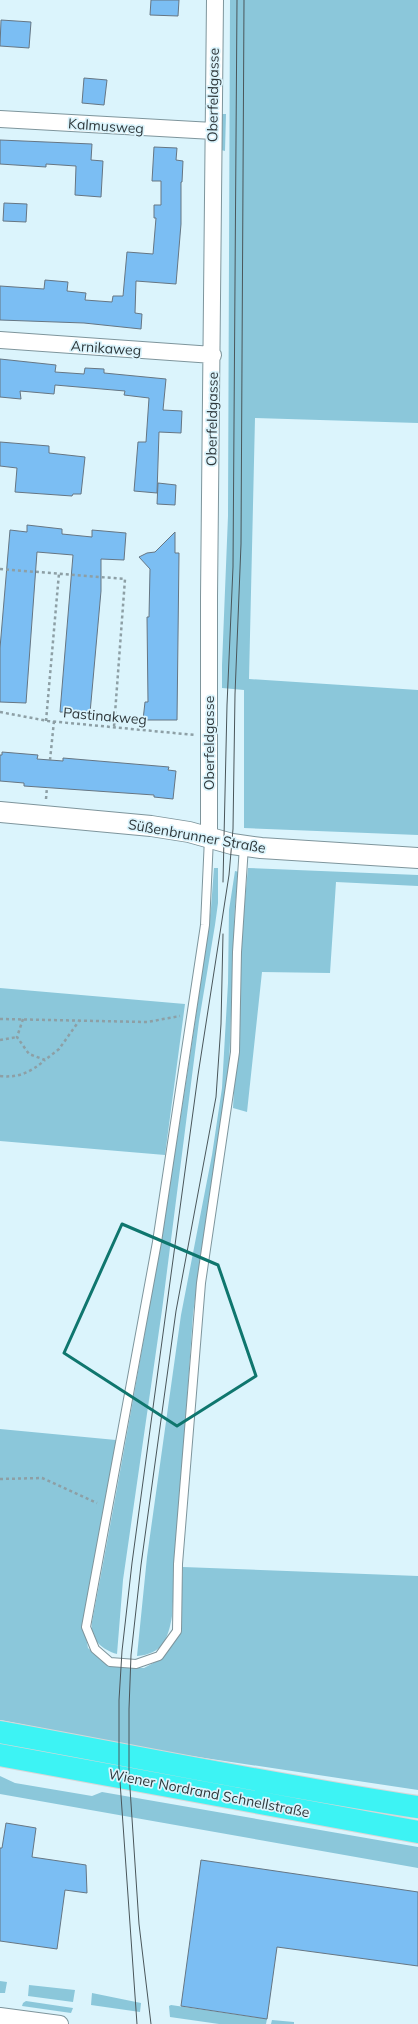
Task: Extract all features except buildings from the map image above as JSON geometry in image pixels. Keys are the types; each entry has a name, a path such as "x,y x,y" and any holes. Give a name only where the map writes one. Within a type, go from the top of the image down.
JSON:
{"highway":[{"name":"Wiener Nordrand Schnellstraße","path":"0,1732 135,1756 295,1788 418,1807"},
{"name":"Wiener Nordrand Schnellstraße","path":"0,1755 418,1832"}],"street":[{"name":"Oberfeldgasse","path":"209,837 209,597 213,355 213,131 215,0"},
{"name":"Kalmusweg","path":"0,119 213,131"},
{"name":"Arnikaweg","path":"0,340 213,355"},
{"name":"Süßenbrunner Straße","path":"0,812 151,826 209,837 244,846 418,858"},
{"path":"0,2016 60,2024"}],"lane":[{"path":"209,837 205,924 157,1242 86,1627 95,1649 110,1662 136,1664 158,1656 176,1631 178,1564 201,1283 235,1052 237,952 244,846"}],"path":[{"path":"0,569 125,579 114,727"},
{"path":"46,721 59,573"},
{"name":"Pastinakweg","path":"0,712 54,722 209,736"},
{"path":"50,760 54,722"},
{"path":"46,801 47,787"},
{"path":"0,1019 147,1022 192,1014"},
{"path":"16,1037 23,1019"},
{"path":"0,1076 8,1077 32,1072 59,1049 79,1021"},
{"path":"16,1037 29,1054 45,1060"},
{"path":"0,1040 16,1037"},
{"path":"0,1479 42,1478 90,1499 108,1509"}],"highlighted area":[{"path":"122,1224 218,1265 256,1376 177,1426 64,1353"}],"shaded area":[{"path":"230,0 418,0 418,423 255,418 249,679 418,690 418,835 244,828 244,690 222,688 228,516"},
{"path":"222,114 226,114 225,151 221,150"},
{"path":"214,868 218,868 218,903 199,1021 162,1310 123,1580 117,1654 106,1649 98,1642 93,1633 92,1622 141,1355 171,1176 199,998 211,908"},
{"path":"248,868 418,875 418,886 336,882 330,973 262,972 247,1112 233,1108 241,958"},
{"path":"235,871 239,872 235,906 229,1069 193,1314 172,1616 166,1639 158,1649 146,1655 137,1656 147,1557 181,1315 212,1155 222,1088 228,983 229,910"},
{"path":"0,988 185,1004 165,1155 0,1141"},
{"path":"0,1429 116,1440 84,1626 88,1648 109,1666 144,1668 161,1659 179,1635 183,1567 418,1576 418,1790 165,1752 0,1720"},
{"path":"0,1776 15,1783 92,1796 102,1792 418,1847 418,1868 0,1794"},
{"path":"0,1981 7,1982 5,1993 0,1993"},
{"path":"29,1985 75,1990 73,2002 28,1996"},
{"path":"92,1993 141,2003 140,2012 91,2005"},
{"path":"26,2001 73,2008 71,2013 22,2006"},
{"path":"171,2005 267,2019 266,2024 219,2024 170,2017 169,2006"},
{"path":"272,2020 294,2022 294,2024 271,2024"}],"tram line":[{"path":"223,882 227,705 233,567 237,0"},
{"path":"137,2024 119,1767 119,1700 122,1651 132,1563 198,1075 229,875 233,829 235,694 241,544 244,0"},
{"path":"151,2024 139,1924 129,1773 131,1655 141,1565 176,1311 216,1097 221,1024 223,934"}]}
